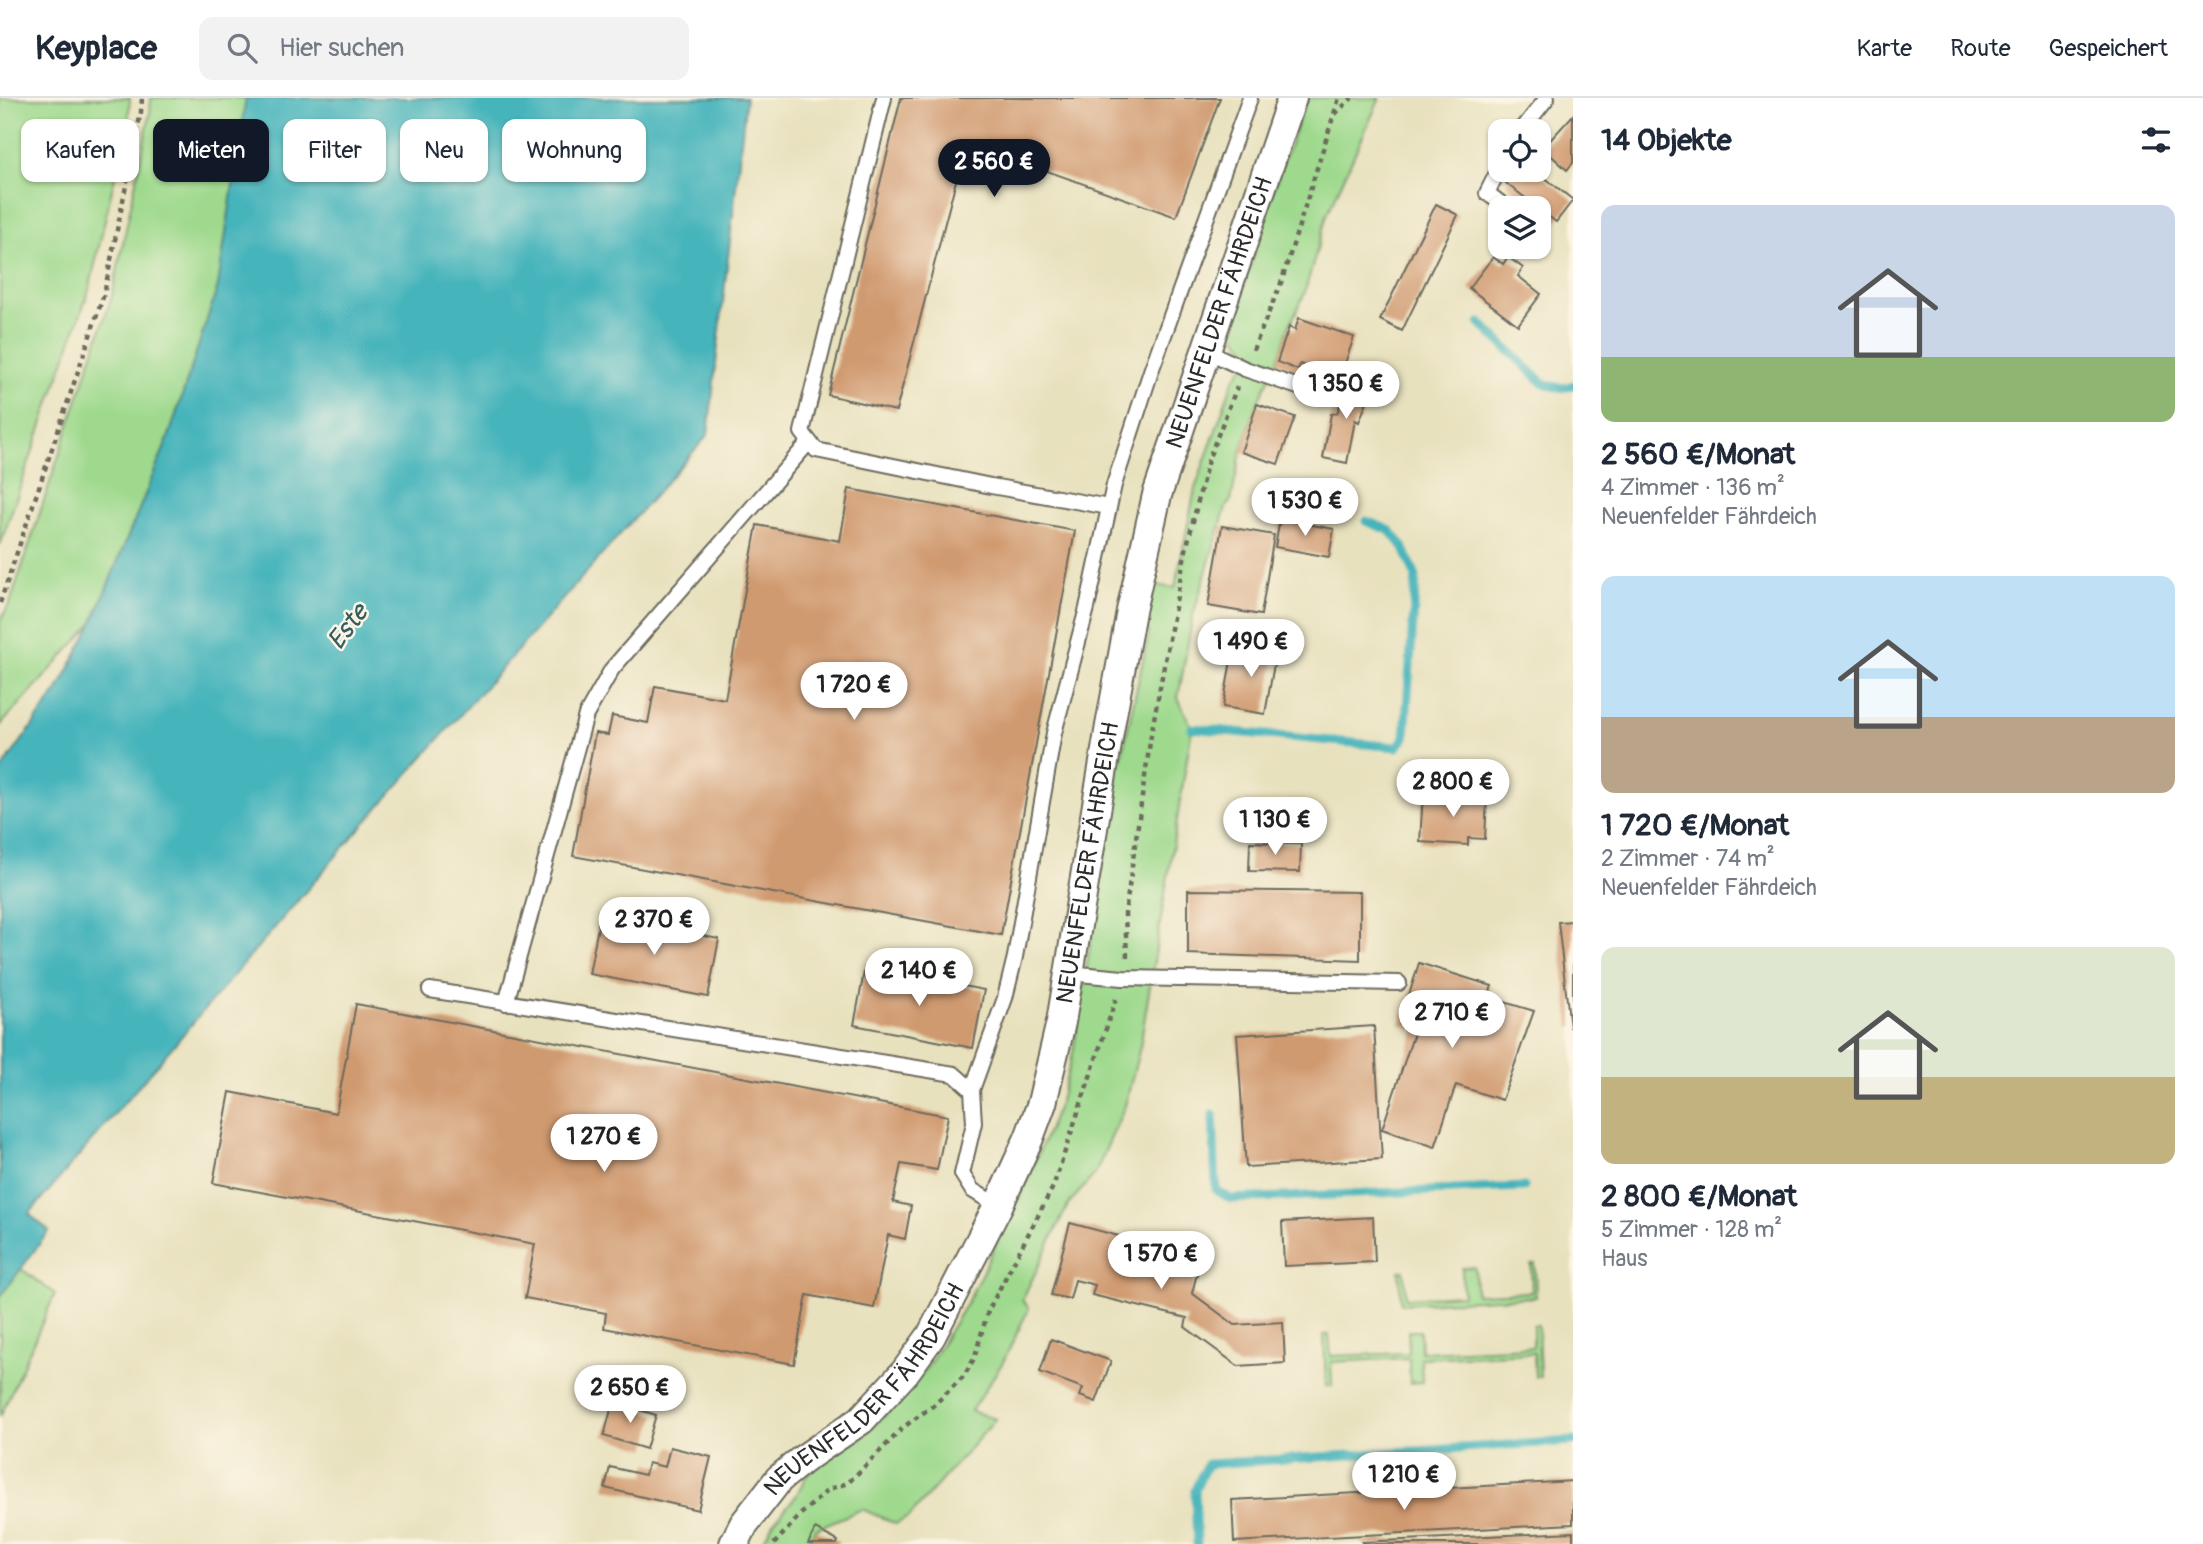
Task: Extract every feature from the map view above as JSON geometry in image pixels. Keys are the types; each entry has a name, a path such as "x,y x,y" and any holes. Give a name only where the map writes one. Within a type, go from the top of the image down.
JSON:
{"street":[{"name":"NEUENFELDER FÄHRDEICH","path":"734,1544 751,1512 779,1479 861,1420 905,1371 931,1336 951,1301 1030,1138 1052,1067 1110,726 1157,495 1292,98"}],"lane":[{"path":"884,98 802,432 816,450 1109,507"},
{"path":"998,1206 972,1190 962,1174 974,1123 972,1090 1005,998 1015,957 1054,733 1087,608 1109,507 1151,371 1250,98"},
{"path":"1530,119 1547,98"},
{"path":"1490,196 1486,193 1492,182"},
{"path":"1205,350 1244,369 1325,396"},
{"path":"506,1003 586,715 612,669 809,442"},
{"path":"1068,973 1123,978 1399,983"},
{"path":"430,990 954,1074 972,1090"}],"path":[{"path":"0,603 104,294 142,98"},
{"path":"1333,115 1352,98"}],"green space":[{"path":"0,98 130,98 128,119 21,119 21,182 114,182 89,290 0,545"},
{"path":"151,98 246,98 243,119 153,119 153,182 233,182 218,286 168,439 92,624 0,726 0,621 10,603 112,296 136,182 139,182 139,167"},
{"path":"1307,98 1380,98 1327,215 1304,295 1257,404 1241,452 1231,500 1226,507 1193,615 1178,698 1192,728 1140,1047 1125,1106 1095,1174 1068,1205 1022,1300 1029,1308 1003,1362 971,1411 996,1419 910,1516 896,1524 862,1509 815,1529 808,1544 761,1544 774,1522 796,1496 808,1473 868,1431 887,1414 926,1369 970,1297 1029,1177 1060,1101 1073,1053 1115,786 1149,633 1146,625 1154,585 1175,588 1195,489 1233,381 1251,355 1231,329 1278,176"},
{"path":"1535,1264 1536,1297 1401,1304 1399,1271 1404,1270 1406,1298 1463,1295 1462,1268 1475,1267 1476,1294 1532,1292 1531,1265"},
{"path":"20,1268 55,1294 0,1417 0,1297"},
{"path":"1533,1325 1538,1325 1540,1377 1535,1377 1534,1353 1421,1358 1422,1382 1410,1383 1409,1358 1331,1362 1332,1386 1326,1386 1324,1335 1329,1335 1331,1356 1409,1353 1408,1331 1420,1331 1421,1352 1533,1347"}],"water":[{"name":"Este","path":"246,98 746,98 708,435 355,834 29,1214 49,1231 0,1297 0,771 58,690 92,624 168,439 218,286 233,182 269,182 269,119 243,119"}],"building":[{"path":"901,98 1220,98 1176,217 966,142 896,411 828,395"},
{"path":"1573,115 1573,163 1567,170 1551,155 1551,139"},
{"path":"1550,182 1573,200 1556,222 1551,218 1551,196 1523,196 1506,183"},
{"path":"1436,204 1458,215 1402,331 1380,320"},
{"path":"1491,259 1503,264 1507,259 1511,259 1523,268 1518,276 1541,294 1518,325 1469,288"},
{"path":"1299,318 1354,337 1340,378 1300,364 1298,370 1277,362 1289,327 1295,330"},
{"path":"1351,377 1373,386 1359,422 1355,420 1347,463 1323,458 1331,414 1337,413"},
{"path":"1257,404 1295,417 1278,464 1241,452"},
{"path":"849,489 1075,531 1001,935 573,856 595,733 608,735 612,716 648,723 655,686 725,699 757,525 840,541"},
{"path":"1280,519 1334,529 1329,557 1275,547"},
{"path":"1222,526 1274,535 1261,615 1208,606"},
{"path":"1249,643 1277,648 1265,714 1223,707 1232,654 1246,657"},
{"path":"1423,793 1487,797 1485,839 1468,838 1468,845 1420,842"},
{"path":"1250,842 1301,844 1300,872 1249,871"},
{"path":"1188,890 1360,892 1360,960 1188,954"},
{"path":"600,916 719,939 708,997 589,974"},
{"path":"1573,921 1573,1027 1570,1027 1558,922"},
{"path":"1419,963 1492,986 1488,997 1534,1011 1502,1100 1456,1085 1435,1147 1382,1129 1415,1030 1400,1024"},
{"path":"865,967 984,990 973,1048 854,1025"},
{"path":"356,1004 948,1116 937,1170 901,1164 893,1202 911,1206 905,1239 888,1235 874,1308 807,1295 794,1364 604,1328 606,1313 525,1298 535,1244 213,1183 230,1092 336,1113"},
{"path":"1374,1026 1382,1159 1246,1167 1237,1035"},
{"path":"1373,1217 1375,1262 1284,1266 1282,1222"},
{"path":"1070,1223 1201,1258 1192,1293 1235,1325 1283,1322 1285,1363 1238,1366 1185,1327 1187,1318 1092,1295 1095,1285 1075,1280 1070,1299 1051,1295"},
{"path":"1051,1339 1111,1361 1096,1402 1080,1396 1083,1388 1040,1372"},
{"path":"613,1402 656,1415 646,1449 604,1436"},
{"path":"670,1447 711,1457 698,1510 605,1488 610,1467 645,1475 648,1463 665,1467"},
{"path":"1573,1481 1573,1524 1234,1542 1232,1500"},
{"path":"815,1529 838,1541 837,1544 808,1544"},
{"path":"1573,1532 1573,1544 1362,1544 1362,1542"}],"waterway":[{"path":"1480,323 1542,382 1558,387 1573,385"},
{"path":"1192,728 1397,747 1405,737 1416,577 1403,546 1389,530 1366,521"},
{"path":"1213,1114 1216,1190 1231,1199 1524,1187"},
{"path":"1197,1544 1195,1490 1207,1464 1573,1441"}]}
